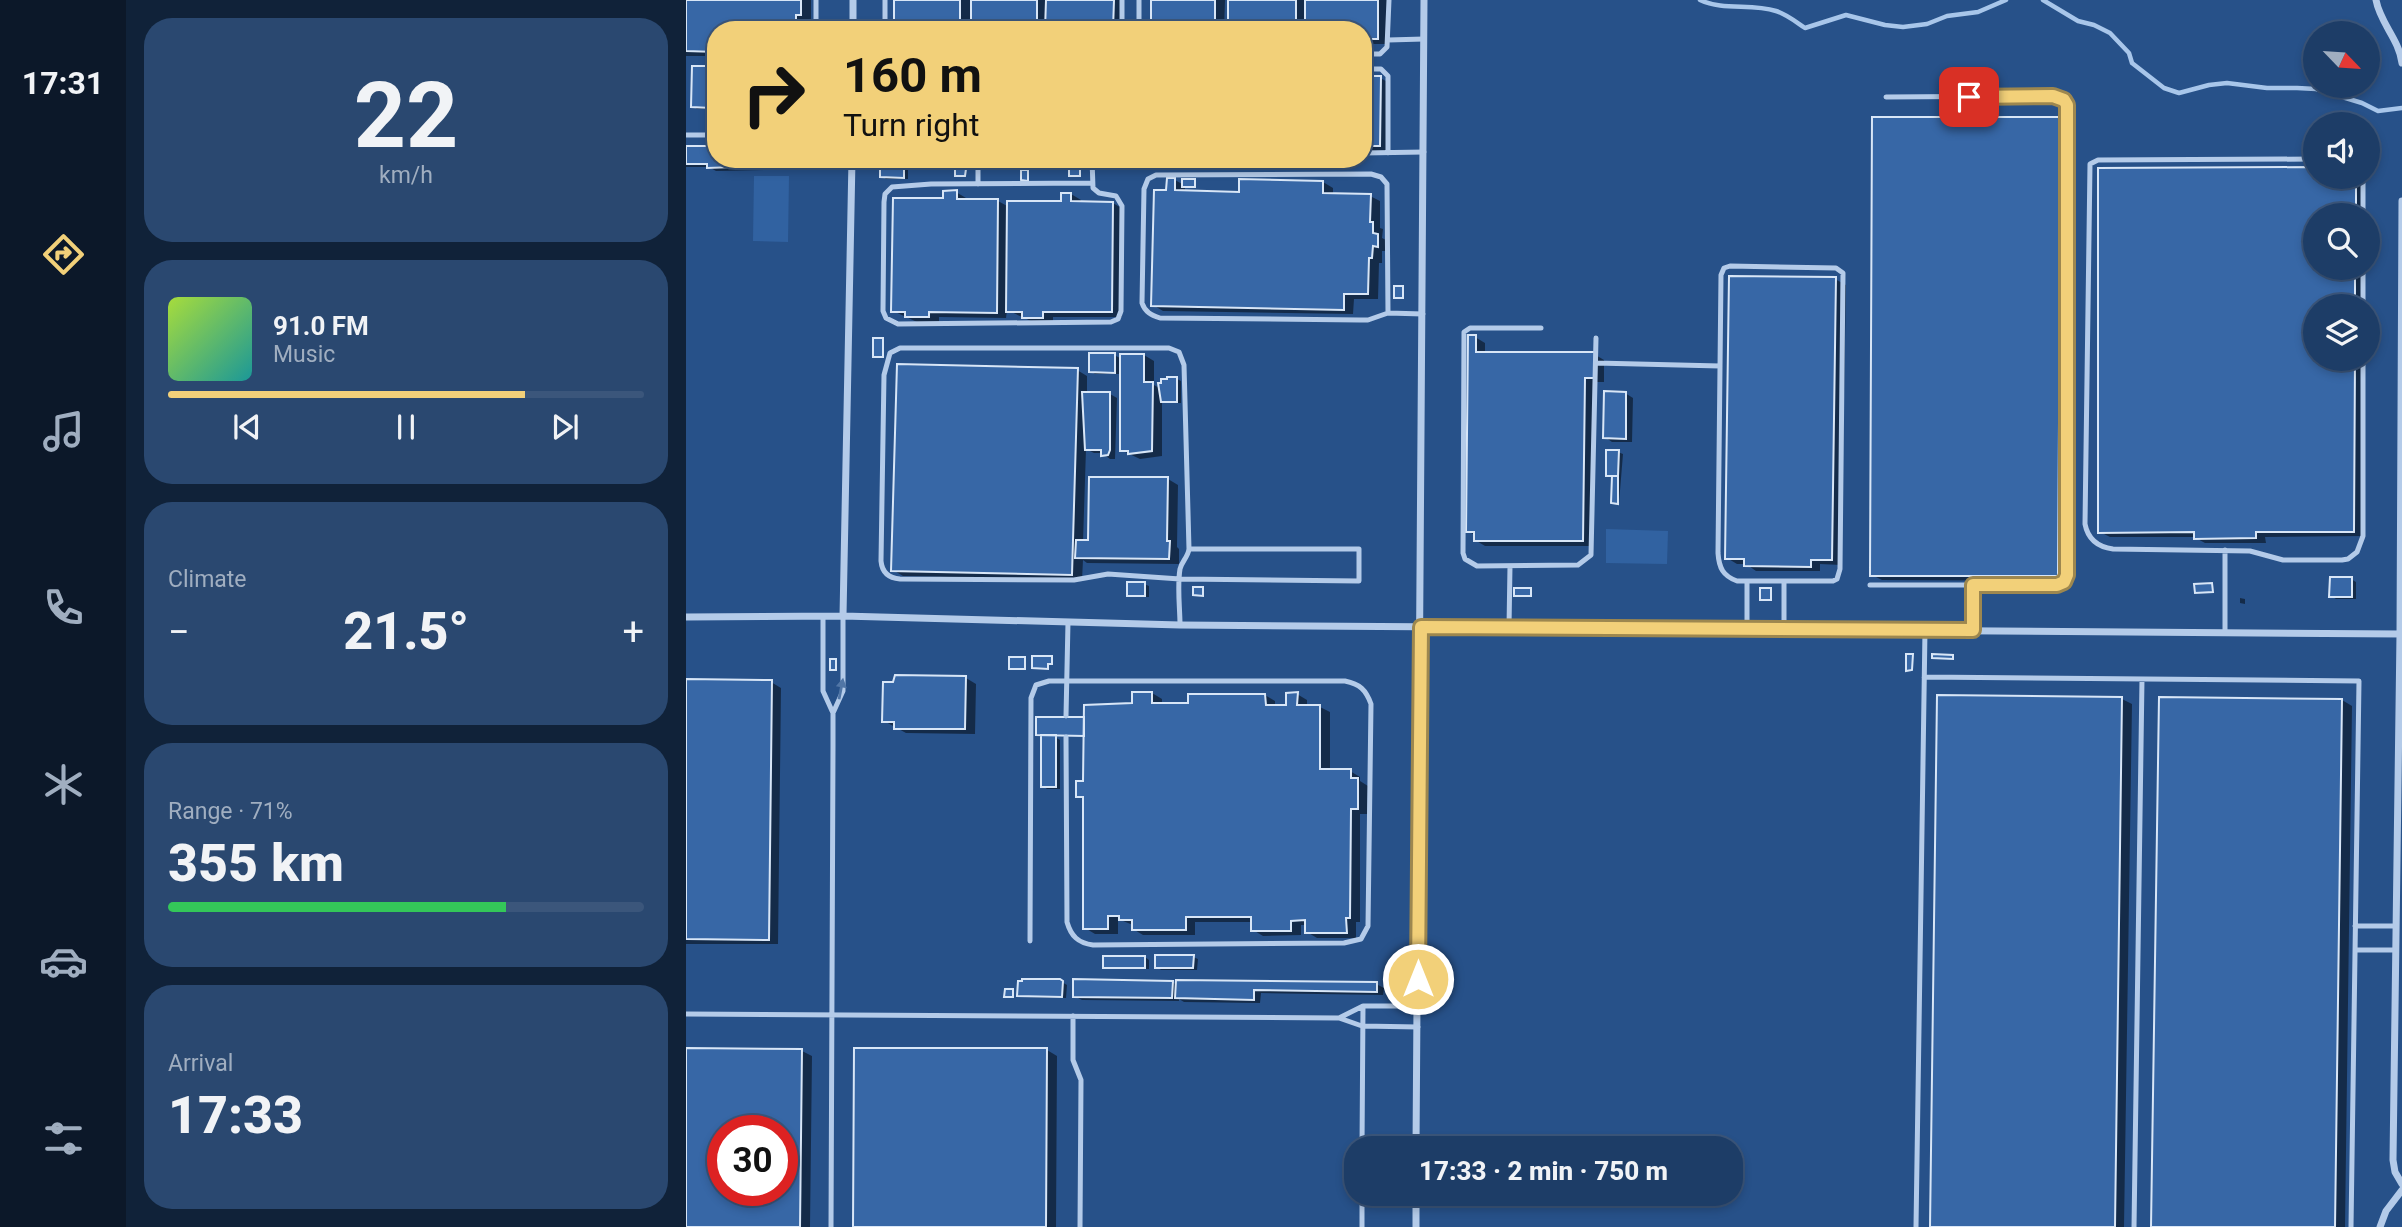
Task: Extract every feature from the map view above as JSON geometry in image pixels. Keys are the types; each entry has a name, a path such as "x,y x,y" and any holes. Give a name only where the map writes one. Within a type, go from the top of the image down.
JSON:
{"street":[{"path":"853,0 853,21"},
{"path":"1416,1136 1424,0"},
{"path":"2376,0 2378,9 2396,41 2402,63"},
{"path":"843,616 852,168"},
{"path":"2402,201 2401,634 2393,1160 2395,1172 2402,1184"},
{"path":"686,617 843,616 1180,625 2401,634"},
{"path":"2380,1227 2386,1210 2402,1190"},
{"path":"1416,1206 1416,1227"}],"lane":[{"path":"816,0 816,21"},
{"path":"885,0 885,21"},
{"path":"1122,0 1122,21"},
{"path":"1139,0 1139,21"},
{"path":"1372,54 1380,54 1387,47 1389,0"},
{"path":"1388,40 1424,39"},
{"path":"1372,69 1381,69 1388,76 1388,153"},
{"path":"1870,584 2057,585 2064,582 2067,575 2067,105 2064,100 2053,96 1886,97"},
{"path":"686,135 707,135"},
{"path":"1372,153 1424,152"},
{"path":"2303,159 2098,160 2090,164 2087,532 2099,546 2113,550 2258,551 2290,561 2342,560 2353,556 2363,536 2363,371"},
{"path":"978,168 978,184"},
{"path":"1091,183 892,187 885,194 883,311 888,320 902,324 1111,322 1118,319 1121,311 1122,206 1119,199 1097,192 1091,183 1092,168"},
{"path":"1388,313 1387,184 1381,177 1371,174 1156,175 1148,179 1144,189 1142,303 1144,309 1154,316 1360,320 1388,313 1423,314"},
{"path":"1724,268 1841,270 1844,276 1840,569 1837,579 1746,582 1737,581 1722,572 1718,561 1720,366 1721,275 1724,268"},
{"path":"1541,328 1470,328 1464,335 1463,553 1465,559 1477,566 1578,565 1591,555 1596,338"},
{"path":"1180,625 1180,579 1181,566 1189,549 1184,365 1179,352 1169,348 1063,347 900,348 890,353 884,375 881,561 882,569 888,575 900,579 1074,580 1108,574 1180,579 1359,581 1359,549 1189,549"},
{"path":"1596,363 1720,366"},
{"path":"2225,551 2225,631"},
{"path":"1509,627 1510,565"},
{"path":"1746,582 1747,629"},
{"path":"1784,582 1784,629"},
{"path":"1973,585 1973,630"},
{"path":"822,616 823,691 833,713"},
{"path":"831,1227 833,713 843,691 843,616"},
{"path":"1066,716 1068,622"},
{"path":"1916,1227 1925,630"},
{"path":"1924,677 2359,681 2351,1227"},
{"path":"2134,1227 2142,679"},
{"path":"1030,941 1031,698 1034,688 1040,683 1067,681 1345,681 1359,685 1371,704 1368,926 1364,936 1356,942 1345,943 1093,945 1079,941 1069,930 1067,922 1066,737"},
{"path":"2355,926 2396,926"},
{"path":"2355,950 2396,950"},
{"path":"1339,1018 1363,1006 1418,1006"},
{"path":"1362,1136 1363,1006"},
{"path":"686,1014 1339,1018 1363,1026 1418,1027"},
{"path":"1073,1016 1073,1060 1081,1080 1080,1227"},
{"path":"1362,1206 1362,1227"}],"shaded area":[{"path":"754,176 789,176 788,242 753,241"},
{"path":"1606,529 1668,531 1667,564 1606,563"}],"building":[{"path":"686,0 801,0 801,15 796,15 796,21 707,21 707,52 686,51"},
{"path":"894,0 960,0 960,21 894,21"},
{"path":"971,0 1037,0 1037,21 971,21"},
{"path":"1046,0 1114,0 1113,21 1045,21"},
{"path":"1151,0 1215,0 1215,21 1151,21"},
{"path":"1228,0 1296,0 1296,21 1228,21"},
{"path":"1305,0 1378,0 1378,39 1372,39 1372,21 1305,21"},
{"path":"692,66 707,66 707,108 691,107"},
{"path":"1372,76 1381,76 1380,146 1372,146"},
{"path":"1872,117 2061,117 2058,576 1870,576"},
{"path":"686,146 707,146 707,164 686,164"},
{"path":"2303,167 2303,189 2356,189 2356,203 2303,203 2303,280 2355,280 2355,294 2303,294 2303,371 2355,371 2354,532 2256,532 2256,538 2194,539 2194,532 2098,533 2098,168"},
{"path":"880,168 904,168 904,178 880,177"},
{"path":"955,169 966,169 965,176 955,176"},
{"path":"1069,169 1080,169 1080,176 1069,176"},
{"path":"1021,170 1028,170 1028,181 1021,180"},
{"path":"1167,178 1175,178 1175,190 1239,192 1239,179 1323,181 1323,193 1371,194 1370,222 1373,222 1373,233 1378,234 1378,247 1373,246 1372,258 1369,258 1368,294 1344,294 1344,310 1151,306 1154,190 1166,190"},
{"path":"1182,179 1195,179 1195,187 1182,187"},
{"path":"957,190 957,199 998,199 997,313 929,312 929,317 905,317 905,312 891,312 893,198 943,198 943,191"},
{"path":"1061,193 1071,193 1071,201 1113,202 1112,312 1043,312 1043,318 1022,318 1022,312 1006,312 1007,201 1061,201"},
{"path":"1729,276 1836,277 1832,560 1811,560 1811,567 1744,566 1744,559 1725,559"},
{"path":"1394,286 1403,286 1403,298 1394,298"},
{"path":"1468,335 1476,335 1476,352 1595,352 1594,378 1585,378 1583,541 1474,541 1474,532 1466,532"},
{"path":"873,338 883,338 883,357 873,357"},
{"path":"1089,353 1115,353 1115,373 1089,372"},
{"path":"1120,354 1144,354 1144,382 1153,382 1152,451 1128,454 1128,451 1120,451"},
{"path":"897,364 1078,368 1072,575 891,571"},
{"path":"1167,377 1177,377 1177,402 1161,402 1158,383"},
{"path":"1604,391 1626,392 1626,439 1603,438"},
{"path":"1082,392 1110,392 1108,455 1101,456 1101,450 1085,450"},
{"path":"1606,450 1619,450 1618,476 1606,476"},
{"path":"1612,476 1618,476 1618,504 1611,503"},
{"path":"1089,477 1168,477 1169,559 1075,558 1076,540 1088,540"},
{"path":"2330,577 2352,577 2352,597 2329,597"},
{"path":"1127,582 1145,582 1145,596 1127,596"},
{"path":"2212,583 2213,592 2195,593 2194,584"},
{"path":"1193,587 1203,587 1203,596 1193,595"},
{"path":"1514,588 1531,588 1531,596 1514,596"},
{"path":"1760,588 1771,588 1771,600 1760,600"},
{"path":"1906,654 1913,654 1912,670 1906,671"},
{"path":"1932,654 1953,655 1953,659 1932,658"},
{"path":"1032,656 1052,656 1052,664 1048,664 1048,669 1032,668"},
{"path":"1009,657 1025,657 1025,669 1009,669"},
{"path":"830,659 836,659 836,670 830,670"},
{"path":"895,675 966,676 965,729 894,729 894,722 882,722 883,682 893,682"},
{"path":"686,679 772,680 769,940 686,939"},
{"path":"1132,692 1152,692 1152,703 1188,703 1188,694 1265,694 1266,705 1286,705 1286,693 1298,692 1297,705 1320,705 1320,769 1351,769 1351,778 1358,778 1358,809 1351,809 1350,918 1346,918 1347,933 1305,933 1305,920 1291,921 1291,931 1251,931 1251,917 1186,917 1186,930 1132,930 1132,920 1119,920 1119,916 1108,916 1108,929 1083,929 1083,797 1076,797 1076,781 1083,781 1084,705 1132,703"},
{"path":"1937,695 2122,697 2115,1227 1930,1227"},
{"path":"2159,697 2342,699 2335,1227 2151,1227"},
{"path":"1036,717 1084,717 1084,736 1036,735"},
{"path":"1041,735 1056,735 1056,787 1041,787"},
{"path":"1155,955 1194,955 1193,968 1155,968"},
{"path":"1103,956 1145,956 1145,968 1103,968"},
{"path":"1060,979 1063,981 1062,997 1017,996 1018,981"},
{"path":"1073,979 1173,981 1172,998 1073,997"},
{"path":"1176,980 1377,982 1377,992 1254,990 1254,1000 1175,998"},
{"path":"1005,989 1013,989 1013,997 1004,997"},
{"path":"686,1048 802,1049 800,1227 686,1227"},
{"path":"854,1048 1047,1048 1046,1227 853,1227"}],"waterway":[{"path":"1700,0 1718,5 1776,11 1805,28 1846,15 1885,25 1903,27 1927,24 1947,16 1978,12 2006,0"},
{"path":"2043,0 2078,21 2110,33 2129,53 2132,63 2164,88 2179,93 2227,83 2267,88 2316,89 2362,103 2378,111 2402,108"}],"route":[{"path":"1418,979 1421,627 1973,630 1973,585 2057,585 2064,582 2067,575 2067,105 2064,100 2053,96 1969,97"}]}
